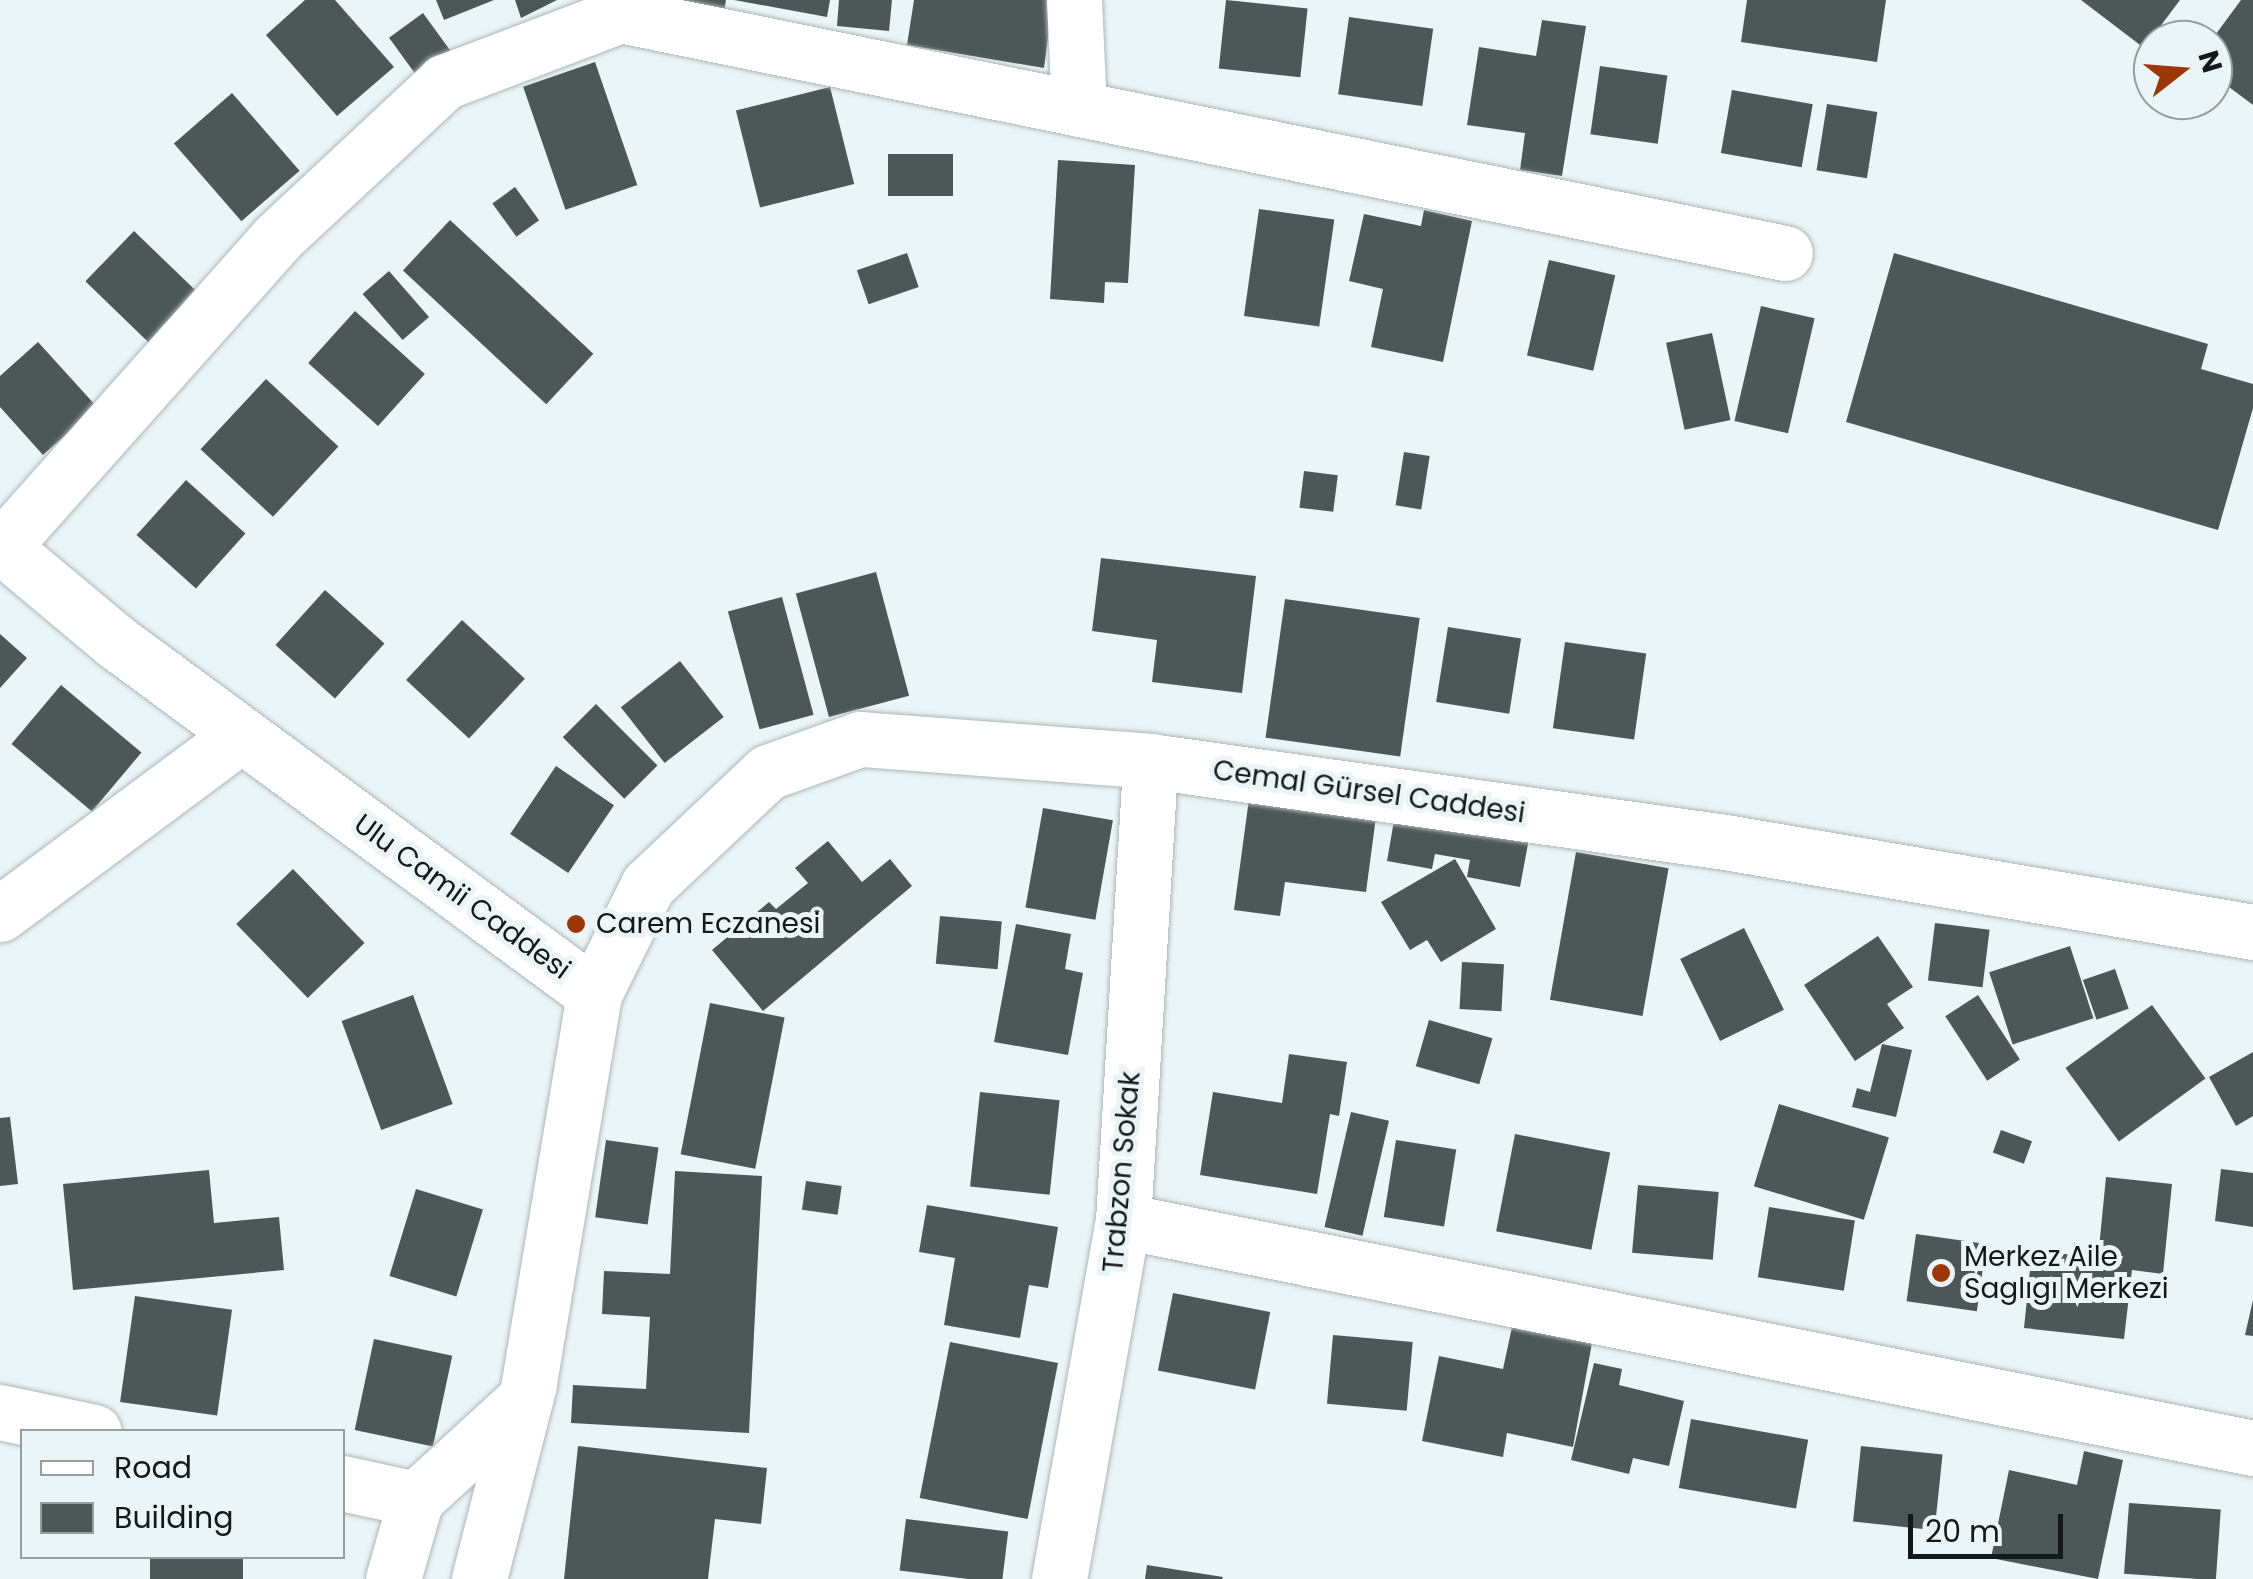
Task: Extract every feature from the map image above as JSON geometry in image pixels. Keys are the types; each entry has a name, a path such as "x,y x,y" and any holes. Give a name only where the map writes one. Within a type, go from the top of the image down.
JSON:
{"street":[{"path":"1074,0 1079,109"},
{"path":"1,546 278,238 444,82 587,14 620,16 1785,253"},
{"name":"Ulu Camii Caddesi","path":"1,546 241,735 594,994 525,1399 479,1579"},
{"path":"0,914 241,735"},
{"name":"Cemal Gürsel Caddesi","path":"594,994 648,885 768,772 860,740 1150,762 1725,842 2253,932"},
{"name":"Trabzon Sokak","path":"1059,1579 1123,1221 1150,762"},
{"path":"1123,1221 2253,1448"},
{"path":"393,1579 416,1499 525,1399"},
{"path":"0,1412 80,1429"},
{"path":"345,1485 416,1499"}],"building":[{"path":"305,0 335,0 394,67 337,116 266,35"},
{"path":"436,0 494,0 444,20"},
{"path":"515,0 557,0 521,18"},
{"path":"667,0 726,0 724,12"},
{"path":"734,0 830,0 827,17"},
{"path":"839,0 892,0 889,31 837,26"},
{"path":"914,0 1053,0 1044,68 907,45"},
{"path":"1226,0 1308,9 1300,77 1219,69"},
{"path":"1747,0 1886,0 1877,62 1741,42"},
{"path":"2081,0 2180,0 2165,20 2133,20 2133,40"},
{"path":"2241,0 2253,0 2253,105 2233,90 2233,20 2226,20"},
{"path":"423,13 453,54 419,79 389,38"},
{"path":"1349,17 1433,29 1422,106 1338,94"},
{"path":"1542,20 1586,26 1562,176 1520,170 1525,133 1467,125 1479,47 1536,56"},
{"path":"595,62 637,185 565,210 523,87"},
{"path":"1600,66 1667,75 1658,144 1590,134"},
{"path":"830,87 854,184 760,207 736,110"},
{"path":"1732,90 1813,104 1802,167 1721,153"},
{"path":"232,93 300,171 241,221 174,144"},
{"path":"1827,104 1877,112 1867,178 1817,170"},
{"path":"888,154 953,154 953,196 888,196"},
{"path":"1058,160 1135,165 1128,283 1105,282 1104,303 1050,299"},
{"path":"515,187 539,220 516,237 492,203"},
{"path":"1259,209 1334,220 1319,327 1244,316"},
{"path":"1424,210 1472,221 1443,362 1371,347 1383,289 1349,281 1364,214 1421,226"},
{"path":"450,220 593,354 546,404 403,270"},
{"path":"134,231 201,296 152,346 85,281"},
{"path":"907,253 919,287 869,304 857,270"},
{"path":"1894,253 2208,344 2201,369 2253,384 2253,408 2218,530 1846,422"},
{"path":"1549,260 1615,275 1593,371 1527,355"},
{"path":"389,271 429,317 403,340 363,294"},
{"path":"1761,306 1815,318 1788,433 1734,421"},
{"path":"355,311 425,374 378,426 308,363"},
{"path":"1712,333 1731,420 1685,430 1666,343"},
{"path":"38,342 97,407 43,455 0,407 0,376"},
{"path":"266,379 338,447 273,517 201,449"},
{"path":"1404,452 1430,456 1421,509 1396,505"},
{"path":"1304,471 1338,475 1333,512 1299,508"},
{"path":"186,480 245,534 196,589 136,535"},
{"path":"1101,558 1256,576 1242,693 1152,682 1157,640 1092,631"},
{"path":"876,572 909,696 829,717 796,593"},
{"path":"325,590 384,644 335,699 275,645"},
{"path":"782,597 814,715 759,729 728,611"},
{"path":"1285,599 1420,618 1400,757 1266,738"},
{"path":"462,620 525,679 469,739 406,680"},
{"path":"1448,627 1521,639 1509,714 1436,702"},
{"path":"0,634 27,658 0,688"},
{"path":"1565,642 1646,653 1634,740 1553,728"},
{"path":"680,661 724,717 665,763 621,707"},
{"path":"61,685 141,752 92,811 12,744"},
{"path":"596,704 658,766 624,799 563,737"},
{"path":"556,766 614,805 568,873 510,834"},
{"path":"1249,799 1376,817 1366,892 1285,882 1280,916 1234,910"},
{"path":"1043,808 1113,820 1095,920 1025,907"},
{"path":"1396,809 1530,833 1520,887 1467,877 1470,860 1435,854 1432,869 1387,861"},
{"path":"828,841 862,882 890,859 912,886 763,1011 712,950 769,902 776,909 808,883 795,868"},
{"path":"1576,852 1669,868 1643,1016 1550,1000"},
{"path":"1455,859 1496,929 1441,962 1427,940 1410,950 1381,902"},
{"path":"293,869 365,943 308,998 236,924"},
{"path":"940,916 1002,921 998,969 936,964"},
{"path":"1935,923 1990,930 1983,987 1928,981"},
{"path":"1016,924 1071,934 1065,969 1083,973 1068,1055 994,1042"},
{"path":"1744,928 1784,1010 1720,1041 1680,959"},
{"path":"1878,936 1913,987 1887,1004 1904,1028 1855,1061 1804,985"},
{"path":"2070,946 2093,1018 2013,1045 1989,972"},
{"path":"1462,962 1504,964 1501,1011 1460,1009"},
{"path":"2115,969 2129,1009 2097,1020 2083,980"},
{"path":"413,995 453,1104 381,1130 342,1021"},
{"path":"1978,995 2020,1060 1987,1081 1945,1016"},
{"path":"710,1003 785,1018 755,1169 681,1154"},
{"path":"2152,1005 2205,1079 2119,1142 2065,1068"},
{"path":"1429,1020 1492,1038 1479,1084 1416,1066"},
{"path":"1882,1044 1912,1050 1896,1117 1852,1107 1857,1088 1870,1092"},
{"path":"2253,1052 2253,1116 2236,1126 2209,1077"},
{"path":"1289,1054 1347,1062 1339,1116 1330,1114 1317,1194 1200,1175 1213,1092 1282,1103"},
{"path":"980,1092 1060,1100 1050,1195 970,1186"},
{"path":"1779,1104 1889,1138 1864,1220 1754,1186"},
{"path":"1351,1112 1389,1121 1362,1236 1324,1227"},
{"path":"10,1117 18,1184 0,1186 0,1118"},
{"path":"2001,1130 2032,1141 2024,1164 1993,1153"},
{"path":"1515,1134 1610,1153 1591,1250 1496,1231"},
{"path":"606,1140 658,1147 648,1225 595,1217"},
{"path":"1396,1140 1456,1150 1444,1227 1384,1217"},
{"path":"2221,1169 2253,1173 2253,1227 2215,1221"},
{"path":"209,1170 214,1223 279,1217 284,1270 73,1290 63,1184"},
{"path":"675,1171 762,1176 749,1433 571,1423 573,1385 646,1389 650,1317 602,1314 604,1271 670,1274"},
{"path":"2106,1177 2172,1184 2163,1274 2132,1270 2124,1339 2024,1328 2032,1250 2098,1258"},
{"path":"806,1181 842,1186 838,1215 802,1210"},
{"path":"1638,1185 1719,1192 1713,1260 1632,1253"},
{"path":"416,1189 483,1209 456,1296 389,1276"},
{"path":"927,1205 1058,1227 1048,1288 1029,1285 1020,1338 944,1325 955,1258 919,1252"},
{"path":"1769,1207 1855,1221 1844,1291 1758,1277"},
{"path":"1916,1234 1986,1244 1977,1311 1907,1301"},
{"path":"1173,1293 1270,1312 1255,1389 1158,1371"},
{"path":"135,1296 232,1310 217,1416 120,1402"},
{"path":"2253,1300 2253,1336 2245,1335"},
{"path":"1512,1327 1592,1343 1573,1447 1507,1433 1503,1457 1422,1441 1439,1356 1503,1369"},
{"path":"1333,1335 1413,1342 1407,1411 1327,1404"},
{"path":"374,1339 452,1356 433,1447 355,1430"},
{"path":"950,1342 1058,1363 1028,1519 920,1498"},
{"path":"1594,1363 1622,1369 1619,1385 1684,1401 1669,1466 1633,1458 1629,1474 1571,1460"},
{"path":"1691,1419 1808,1440 1796,1509 1679,1488"},
{"path":"578,1446 767,1468 761,1524 715,1519 708,1579 564,1579"},
{"path":"1861,1446 1943,1455 1935,1530 1853,1522"},
{"path":"2084,1451 2123,1460 2098,1579 1991,1558 2009,1470 2077,1485"},
{"path":"2129,1503 2221,1509 2216,1579 2124,1574"},
{"path":"906,1519 1008,1532 1002,1579 900,1571"},
{"path":"150,1559 243,1559 243,1579 150,1579"},
{"path":"1147,1565 1223,1577 1145,1579"}],"place":[{"name":"Carem Eczanesi","path":"576,924"},
{"name":"Merkez Aile Saglıgı Merkezi","path":"1941,1273"}]}
